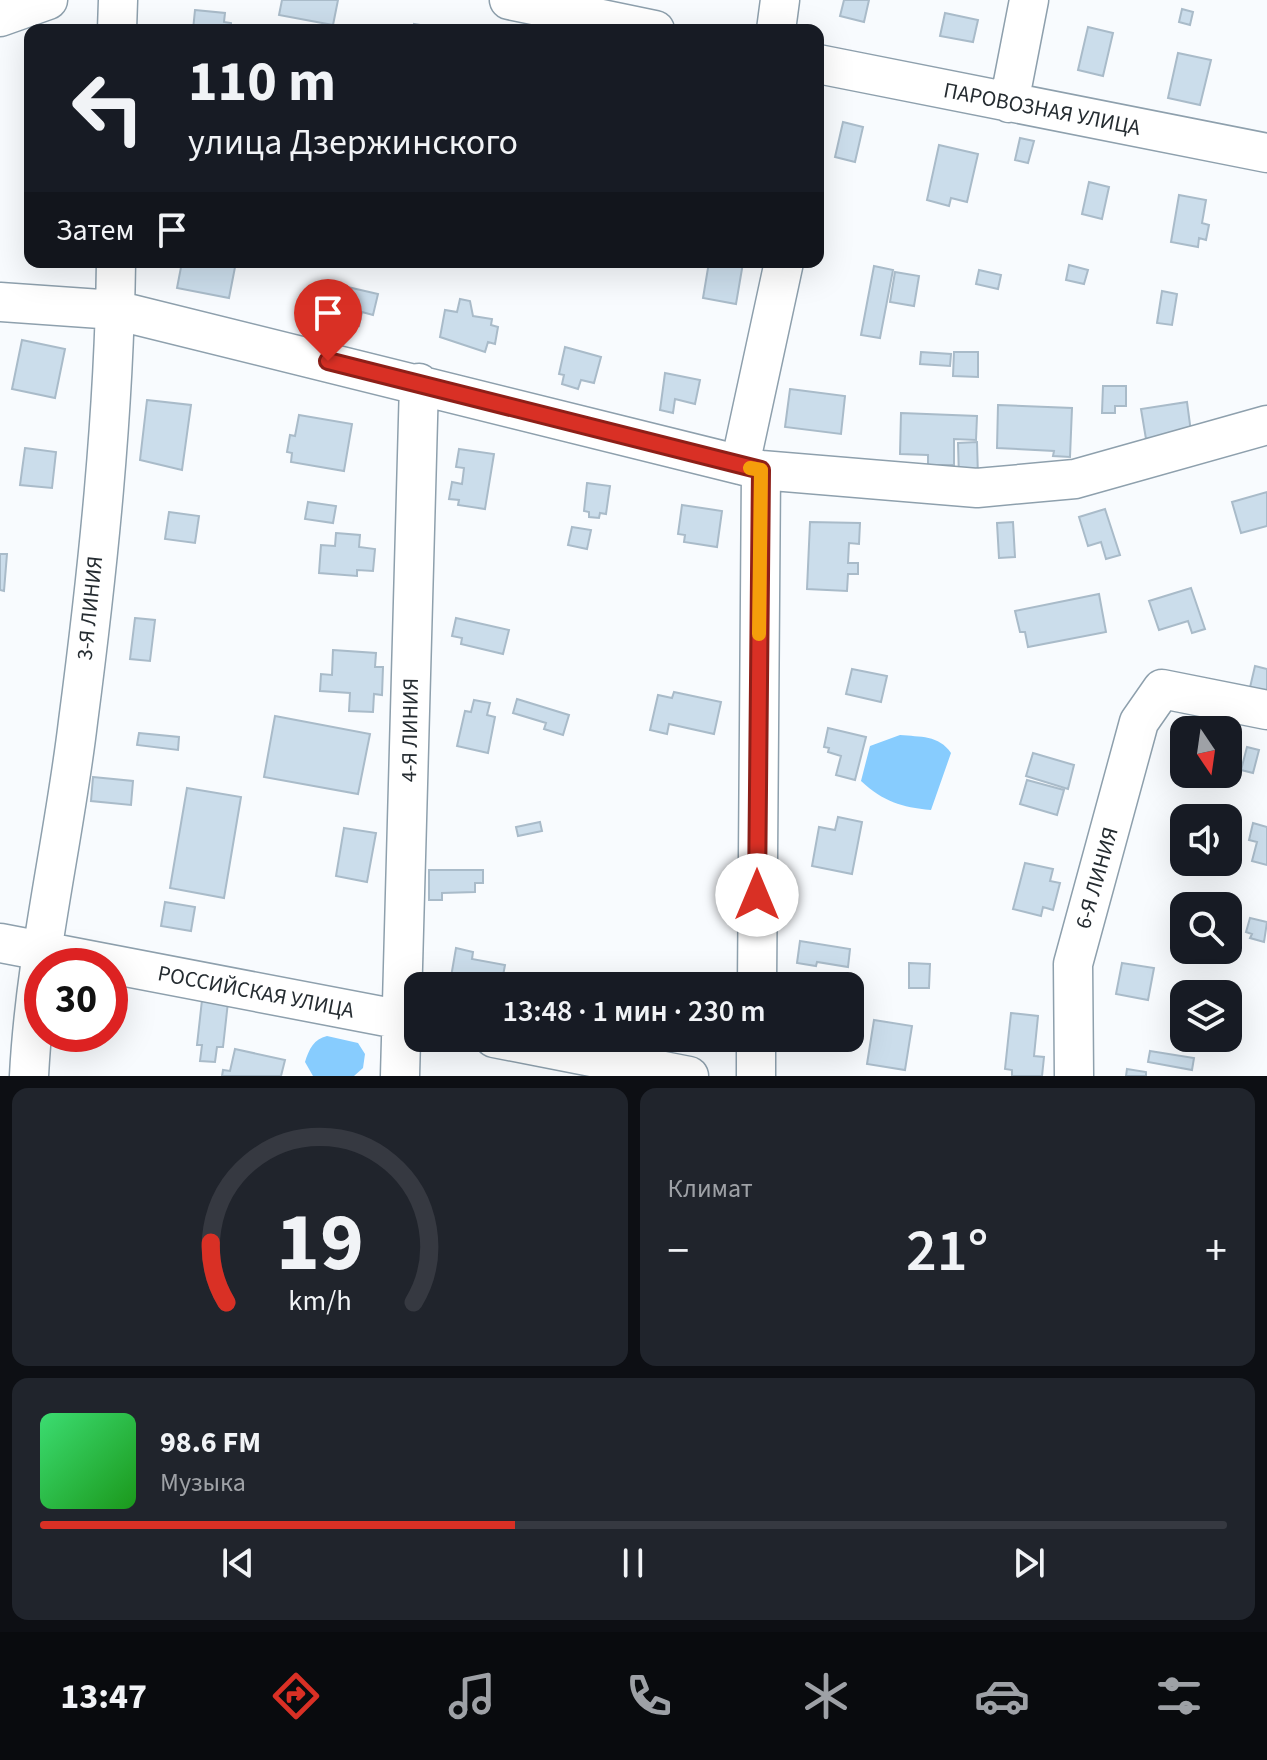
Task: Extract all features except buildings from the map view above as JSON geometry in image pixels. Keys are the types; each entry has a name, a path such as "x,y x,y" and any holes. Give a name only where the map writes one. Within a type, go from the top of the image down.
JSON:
{"street":[{"path":"0,17 48,0"},
{"path":"117,24 118,0"},
{"path":"509,0 626,24"},
{"path":"777,24 780,0"},
{"path":"1009,103 1029,0"},
{"name":"ПАРОВОЗНАЯ УЛИЦА","path":"824,65 1267,153"},
{"name":"3-Я ЛИНИЯ","path":"42,948 78,723 111,407 116,268"},
{"path":"757,972 750,468 783,268"},
{"path":"0,302 115,310 419,383 750,468 977,488 1061,481 1267,425"},
{"name":"4-Я ЛИНИЯ","path":"411,972 419,383"},
{"name":"6-Я ЛИНИЯ","path":"1074,1076 1073,964 1139,722 1162,689 1267,710"},
{"name":"РОССИЙСКАЯ УЛИЦА","path":"0,943 26,948"},
{"name":"РОССИЙСКАЯ УЛИЦА","path":"128,968 404,1021"},
{"name":"3-Я ЛИНИЯ","path":"29,1076 31,1052"},
{"name":"4-Я ЛИНИЯ","path":"400,1076 404,1052"},
{"path":"566,1052 689,1076"},
{"path":"756,1052 756,1076"}],"water":[{"path":"900,735 935,740 951,753 931,810 893,802 861,781 870,746"},
{"path":"327,1036 358,1043 365,1054 363,1068 354,1076 313,1076 305,1062 315,1042"}],"slow traffic":[{"path":"750,468 761,470 759,634"}],"route":[{"path":"328,361 761,470 757,895"}]}
